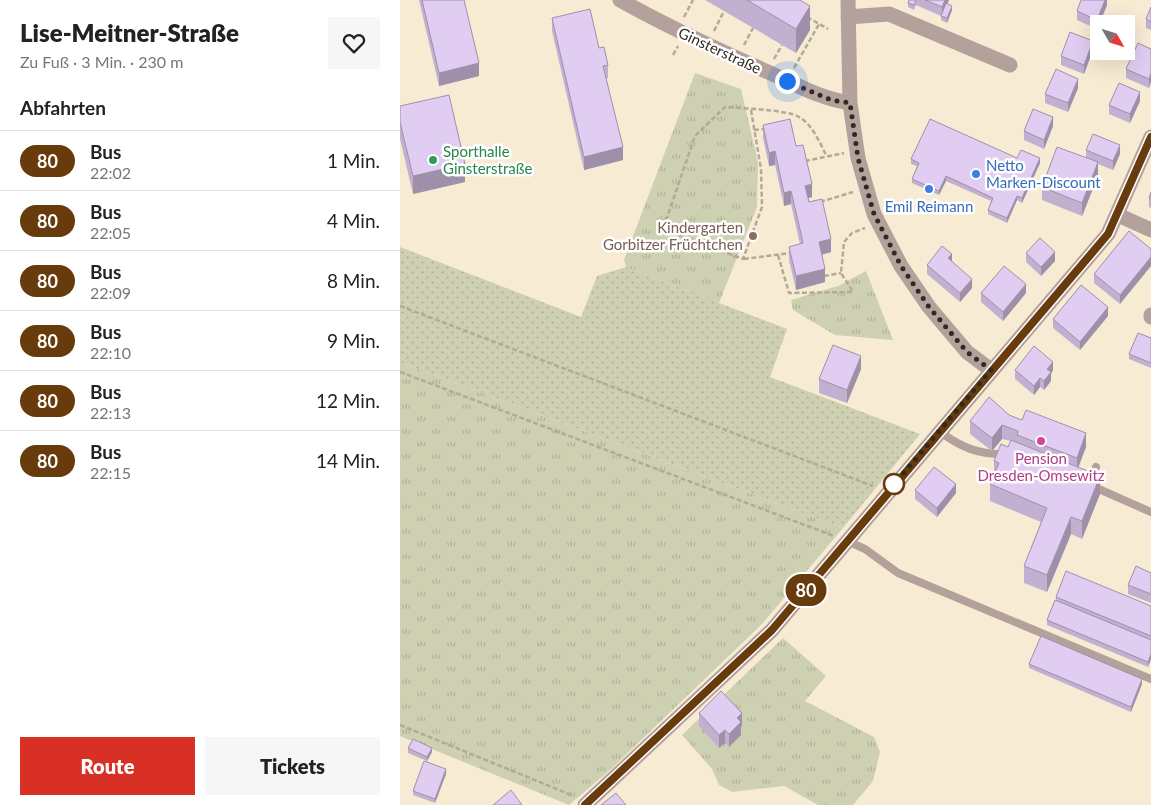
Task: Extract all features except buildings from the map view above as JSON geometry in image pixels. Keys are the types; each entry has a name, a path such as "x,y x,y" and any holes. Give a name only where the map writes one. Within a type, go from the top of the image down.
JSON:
{"street":[{"name":"Ginsterstraße","path":"620,0 659,22 744,62 831,100 850,103"},
{"path":"848,0 850,103 858,158 874,214 901,266 929,307 967,352 991,370"},
{"path":"848,17 889,14 1010,65"},
{"path":"581,802 772,630 1108,234 1118,215 1151,136"},
{"path":"1118,215 1151,230"}],"lane":[{"path":"940,431 959,446 977,452 992,455 1012,454"},
{"path":"1090,482 1096,467"},
{"path":"1081,479 1090,482 1092,487 1151,512"},
{"path":"847,541 865,549 906,577 1151,679"}],"path":[{"path":"682,21 693,0"},
{"path":"712,35 724,11"},
{"path":"805,16 828,29"},
{"path":"792,72 819,24"},
{"path":"742,48 753,28"},
{"path":"673,55 680,42"},
{"path":"772,63 782,45"},
{"path":"794,252 743,259 663,229 695,136 725,107 800,117 814,132 826,155"},
{"path":"743,259 762,207 761,169 751,110"},
{"path":"754,130 771,128"},
{"path":"804,162 850,150"},
{"path":"816,204 866,188"},
{"path":"778,255 789,294 853,292 841,273 844,242 852,233"},
{"path":"824,276 841,273"},
{"path":"400,306 873,486"},
{"path":"400,372 847,541"},
{"path":"400,725 573,795 581,802"}],"green space":[{"path":"695,73 741,89 758,162 757,207 719,303 626,267 624,260"},
{"path":"400,247 581,317 597,276 626,267 787,329 770,377 920,434 843,528 400,362"},
{"path":"866,271 893,340 835,335 793,310 791,300 838,286"},
{"path":"400,362 843,528 762,624 610,770 569,805 400,736"},
{"path":"783,638 826,676 805,701 874,737 880,752 873,781 853,805 818,805 784,786 732,792 719,785 712,769 682,735"}],"bus line":[{"name":"80","path":"585,805 772,630 1108,234 1151,137"}],"place":[{"name":"Sporthalle Ginsterstraße","path":"433,160"},
{"name":"Netto Marken-Discount","path":"976,174"},
{"name":"Emil Reimann","path":"929,189"},
{"name":"Kindergarten Gorbitzer Früchtchen","path":"753,236"},
{"name":"Pension Dresden-Omsewitz","path":"1041,441"}],"route":[{"path":"787,81 831,100 850,103 858,158 874,214 901,266 929,307 967,352 991,370 892,487 894,484"}]}
